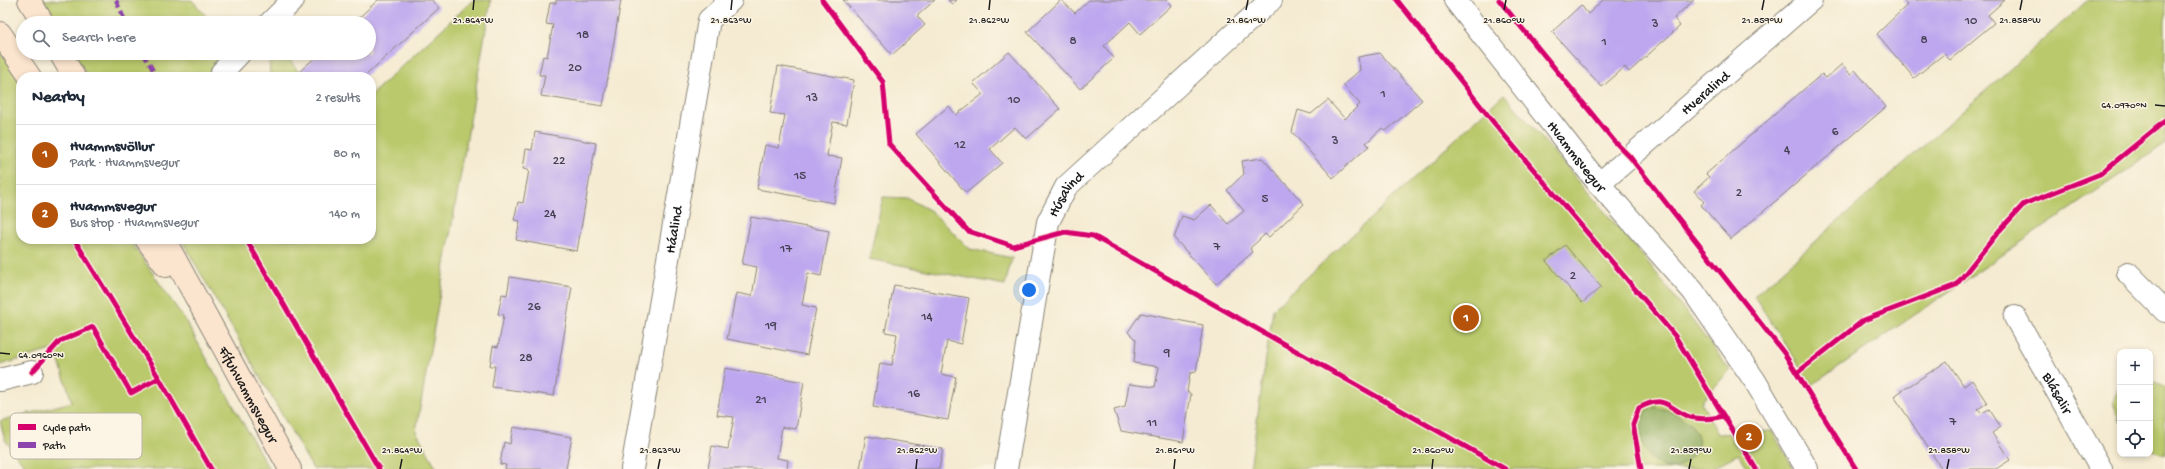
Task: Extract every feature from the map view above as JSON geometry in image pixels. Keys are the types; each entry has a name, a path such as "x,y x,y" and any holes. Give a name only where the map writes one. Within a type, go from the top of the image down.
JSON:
{"main road":[{"path":"29,0 39,16"},
{"path":"0,33 16,56"},
{"path":"18,60 27,72"},
{"path":"64,60 71,72"},
{"name":"Fífuhvammsvegur","path":"150,244 206,320"},
{"name":"Fífuhvammsvegur","path":"167,244 206,320 290,469"}],"street":[{"path":"277,16 293,0"},
{"name":"Háalind","path":"632,469 709,20 731,0"},
{"name":"Húsalind","path":"1006,469 1048,222 1066,187 1271,0"},
{"name":"Hvammsvegur","path":"1455,0 1599,184 1693,292 1755,382 1807,469"},
{"name":"Hveralind","path":"1599,184 1811,0"},
{"path":"222,72 233,60"},
{"path":"2128,273 2165,311"},
{"name":"Blásalir","path":"2015,317 2101,469"},
{"path":"0,380 32,372"}],"green space":[{"path":"44,0 192,0 206,16 53,16"},
{"path":"473,0 491,0 416,431 437,469 313,469 184,244 376,244 376,90"},
{"path":"2088,0 2165,0 2165,144 1812,385 1754,296"},
{"path":"0,49 16,73 16,244 132,244 185,320 269,469 27,469 19,459 142,459 142,413 30,413 72,402 55,349 0,365"},
{"path":"78,60 219,60 217,72 85,72"},
{"path":"269,60 290,60 298,72 270,72"},
{"path":"1504,94 1647,261 1730,370 1701,402 1718,434 1772,431 1794,469 1747,469 1738,454 1710,469 1250,469 1273,309"},
{"path":"883,197 907,198 931,211 970,249 1012,258 1005,285 869,259"},
{"path":"2153,382 2165,388 2165,455 2153,451"},
{"path":"2117,392 2117,414 2113,402"},
{"path":"1655,407 1680,417 1690,424 1696,432 1698,441 1696,450 1688,460 1674,469 1664,467 1649,457 1642,441 1642,422 1645,412"},
{"path":"10,418 10,447 5,440 0,421"}],"building":[{"path":"378,0 432,0 439,8 369,72 299,72 312,60 376,60 376,16 361,16"},
{"path":"556,0 621,0 603,106 541,96 545,75 539,75 543,56 547,57 553,25 546,24 550,3 556,3"},
{"path":"843,0 935,0 917,16 925,25 892,55"},
{"path":"948,0 957,0 952,4"},
{"path":"1061,0 1075,13 1089,0 1167,0 1172,5 1140,34 1130,22 1104,46 1114,58 1080,89 1027,32"},
{"path":"1603,0 1694,0 1674,18 1680,26 1629,72 1625,67 1602,87 1552,32 1581,5 1588,14"},
{"path":"1903,0 2005,0 1988,15 1994,23 1950,60 1944,54 1914,78 1877,34 1907,5"},
{"path":"1009,52 1060,109 1026,139 1015,127 990,149 1002,163 966,193 916,134 949,106 956,115 983,94 973,83"},
{"path":"1380,53 1422,100 1386,131 1382,128 1366,143 1369,146 1333,178 1292,132 1298,110 1311,114 1328,100 1345,119 1360,104 1343,85 1360,70 1358,57"},
{"path":"1842,64 1850,74 1855,70 1886,107 1731,239 1701,205 1704,202 1694,191 1709,177 1706,174 1789,102 1822,74 1826,78"},
{"path":"778,66 854,80 847,124 833,122 830,137 827,156 842,158 834,203 757,189 765,145 779,148 785,115 770,113"},
{"path":"535,132 596,143 577,251 516,240 520,221 514,220 518,202 523,203 529,170 523,169 526,149 532,150"},
{"path":"1262,158 1304,204 1269,237 1265,234 1250,248 1253,252 1216,284 1174,238 1182,216 1194,220 1211,205 1228,224 1244,211 1227,190 1244,174 1242,161"},
{"path":"751,217 829,231 821,276 808,273 802,305 816,308 807,355 727,339 736,293 752,296 757,267 742,264"},
{"path":"1565,245 1601,287 1582,303 1546,261"},
{"path":"510,277 572,287 554,396 492,387 495,366 490,366 493,346 498,347 504,315 498,314 502,294 507,295"},
{"path":"894,285 969,298 961,344 947,341 941,374 956,377 948,420 873,407 880,363 892,365 897,334 885,332"},
{"path":"1141,313 1203,325 1196,372 1190,373 1187,392 1191,394 1183,442 1121,431 1114,410 1125,407 1129,384 1155,387 1159,367 1134,363 1136,340 1128,332"},
{"path":"1947,361 1964,386 1972,380 1987,403 1978,409 1982,413 1989,409 2001,427 1992,433 2010,460 1996,469 1942,469 1894,396"},
{"path":"725,368 804,382 796,429 782,427 777,458 788,460 787,469 708,469 712,446 728,449 734,417 717,415"},
{"path":"513,427 572,437 566,469 505,469 506,465 500,464 504,442 510,444"},
{"path":"866,436 943,449 939,469 860,469"}],"marked path":[{"path":"116,0 123,16"},
{"path":"147,60 154,72"}],"cycle path":[{"path":"822,0 883,82 889,144 968,231 1013,246 1065,232 1093,236 1505,469"},
{"path":"1397,0 1494,123 1675,336 1756,469"},
{"path":"1499,0 1615,142 1630,157 1784,353 1856,469"},
{"path":"1797,373 1864,320 1956,285 1999,231 2024,204 2100,174 2165,121"},
{"path":"77,244 159,378 211,469"},
{"path":"249,244 379,469"},
{"path":"32,372 60,341 93,327 131,393 159,378"},
{"path":"1641,469 1633,424 1639,408 1656,402 1662,402 1682,414 1698,419 1724,416"}],"place":[{"name":"Hvammsvöllur","path":"1466,318"},
{"name":"Hvammsvegur","path":"1749,437"}]}
